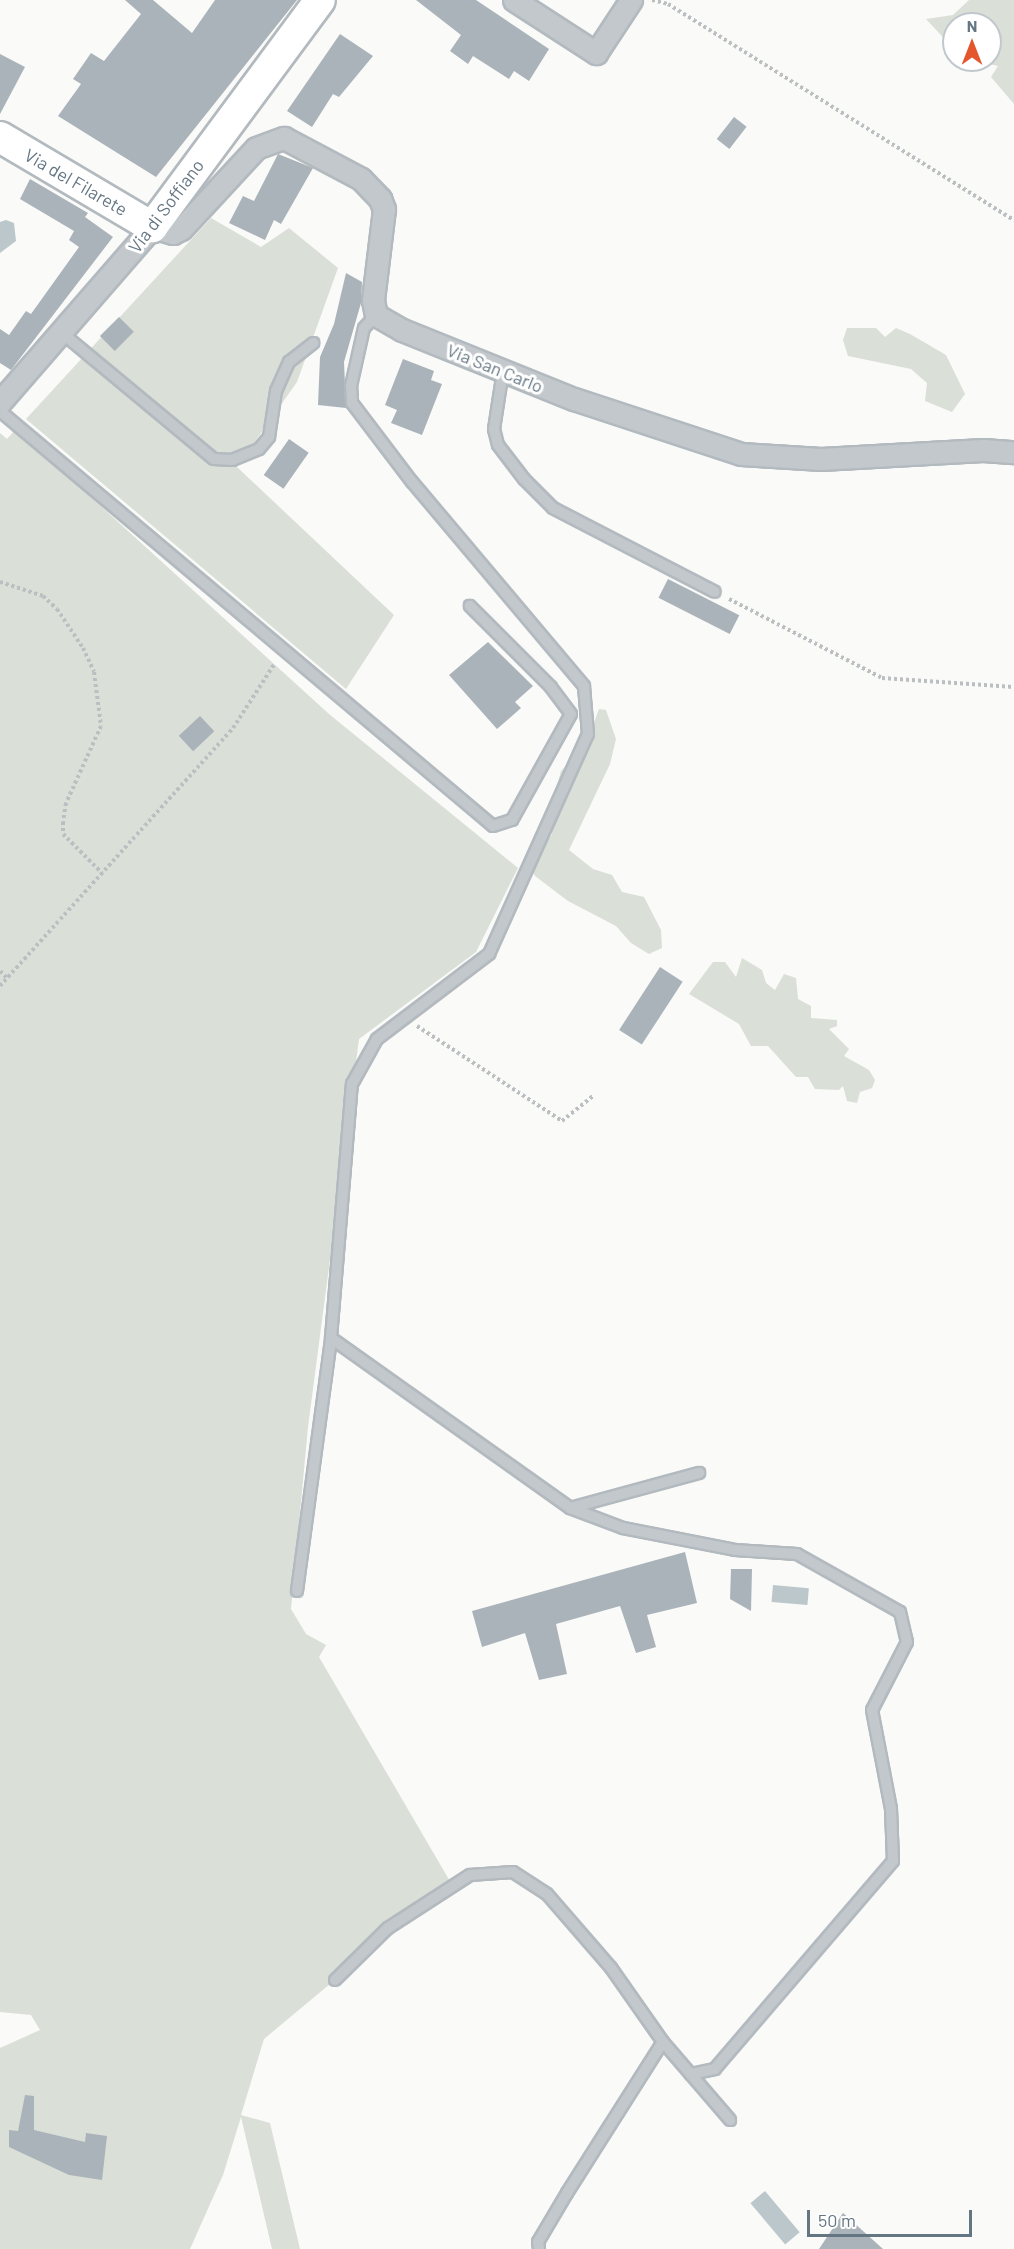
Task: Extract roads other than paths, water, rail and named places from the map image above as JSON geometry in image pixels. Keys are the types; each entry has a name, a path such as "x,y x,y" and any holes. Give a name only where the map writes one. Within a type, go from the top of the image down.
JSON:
{"street":[{"name":"Via di Soffiano","path":"0,402 152,227 320,0"},
{"path":"514,0 596,53 632,0"},
{"name":"Via del Filarete","path":"0,137 152,227"},
{"path":"152,227 173,233 181,229 256,148 271,139 284,138 300,144 362,179 380,199 384,209 373,300 376,315"},
{"name":"Via San Carlo","path":"376,315 402,330 503,371 701,443 758,457 821,459 983,450 1014,452"}],"lane":[{"path":"297,1591 331,1338 352,1084 377,1038 489,954 588,734 584,686 412,482 352,403 351,386 364,328 376,315"},
{"path":"62,333 214,459 232,460 259,449 269,437 276,391 288,362 313,343"},
{"path":"503,371 494,429 498,445 524,479 553,508 715,592"},
{"path":"0,411 493,826 512,820 571,714 551,687 470,606"},
{"path":"331,1338 570,1508 623,1528 735,1550 797,1554 900,1612 907,1642 872,1710 891,1809 893,1861 715,2069 691,2074"},
{"path":"570,1508 699,1473"},
{"path":"335,1980 388,1928 470,1875 513,1872 547,1894 611,1968 663,2042 729,2120"},
{"path":"539,2249 538,2242 567,2193 663,2042"}]}
